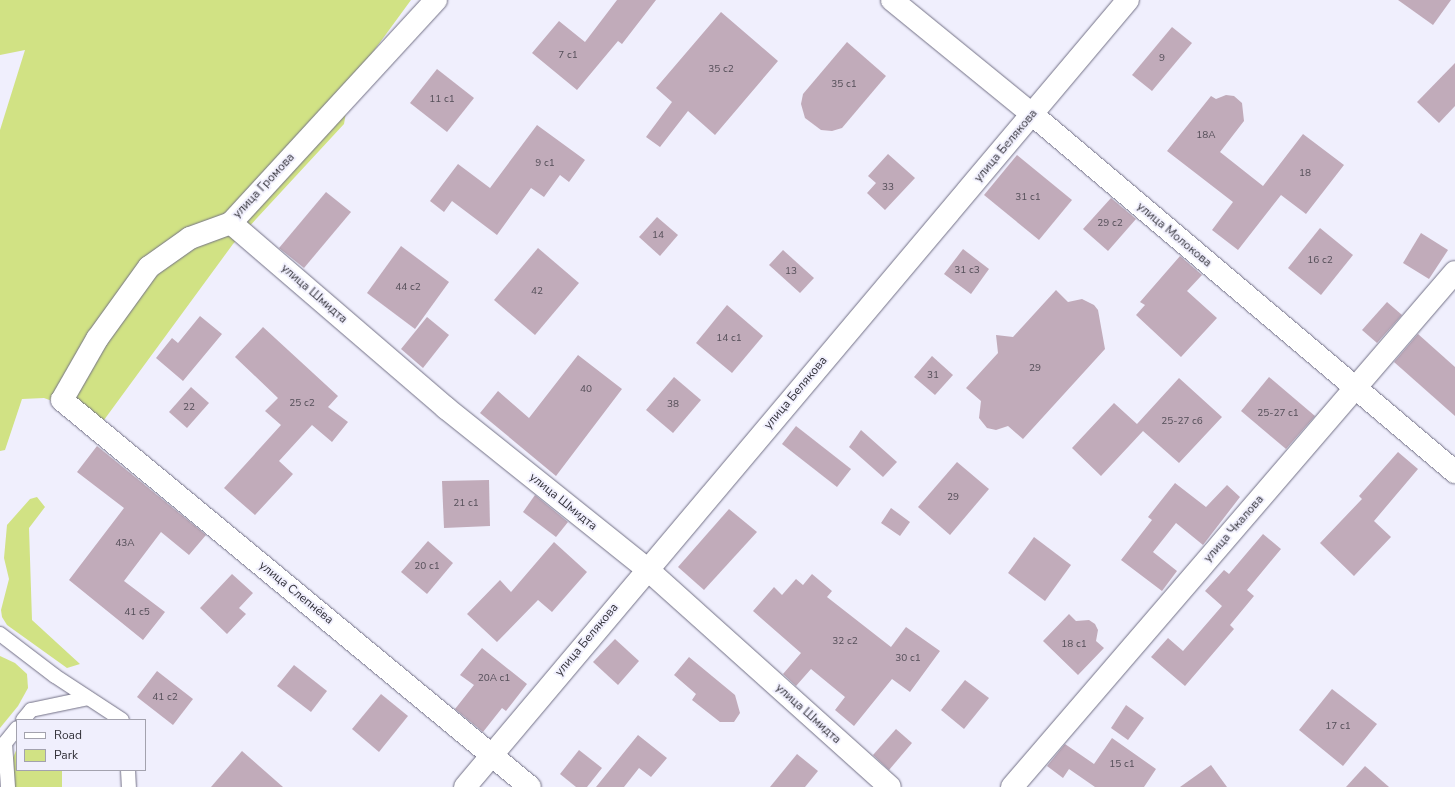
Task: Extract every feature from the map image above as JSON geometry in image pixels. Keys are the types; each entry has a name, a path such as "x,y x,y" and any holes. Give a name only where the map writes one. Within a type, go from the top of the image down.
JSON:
{"street":[{"name":"улица Громова","path":"62,400 97,339 150,266 190,238 231,223 436,0"},
{"name":"улица Молокова","path":"892,0 1033,115 1455,472"},
{"name":"улица Белякова","path":"465,787 646,569 1033,115 1128,0"},
{"name":"улица Шмидта","path":"231,223 446,408 646,569 890,787"},
{"name":"улица Чкалова","path":"1012,787 1455,272"},
{"name":"улица Слепнёва","path":"62,400 492,754 530,787"}],"lane":[{"path":"0,634 88,698 120,719"},
{"path":"24,719 31,710 88,698"},
{"path":"8,787 5,743 16,729"},
{"path":"128,771 129,787"}],"green space":[{"path":"0,0 411,0 351,82 344,124 233,244 104,420 44,398 22,399 5,450 0,451 0,130 25,50 0,55"},
{"path":"37,497 45,507 29,528 32,620 80,664 67,668 7,625 2,617 1,610 9,579 4,558 7,525 30,499"},
{"path":"0,656 15,663 27,674 28,688 18,706 0,728"},
{"path":"16,750 16,771 62,771 62,787 15,787 13,758"}],"building":[{"path":"617,0 656,0 622,44 618,41 577,90 532,53 559,21 585,42"},
{"path":"1398,0 1451,0 1433,25"},
{"path":"721,12 778,61 715,135 688,111 660,147 646,137 672,102 656,88"},
{"path":"1172,27 1192,43 1152,91 1132,75"},
{"path":"847,42 886,76 842,128 832,131 821,130 805,118 801,104 803,94"},
{"path":"1455,63 1455,106 1439,123 1417,102"},
{"path":"437,69 474,98 447,132 410,103"},
{"path":"1226,95 1234,96 1242,103 1244,121 1220,152 1263,186 1303,134 1344,165 1306,214 1281,195 1238,250 1212,230 1233,202 1167,151 1211,96 1216,99"},
{"path":"537,125 585,160 569,182 560,175 544,197 531,188 497,235 452,201 444,212 430,201 458,164 490,188"},
{"path":"888,154 915,178 885,210 867,193 876,183 868,176"},
{"path":"1017,155 1072,200 1039,240 984,195"},
{"path":"326,192 351,212 304,268 279,248"},
{"path":"1111,198 1136,219 1108,251 1083,229"},
{"path":"657,217 678,235 660,256 639,237"},
{"path":"1320,228 1353,255 1321,295 1288,268"},
{"path":"1421,233 1448,250 1429,279 1403,263"},
{"path":"401,246 449,282 415,329 367,293"},
{"path":"538,248 579,283 535,335 494,300"},
{"path":"963,249 989,269 971,294 944,274"},
{"path":"783,250 814,278 800,293 769,265"},
{"path":"1180,256 1202,275 1187,291 1217,318 1181,357 1136,315 1145,305 1140,302"},
{"path":"1056,290 1068,302 1082,299 1094,305 1098,310 1105,349 1023,439 1008,426 996,430 987,428 979,418 981,401 966,388 998,353 996,335 1013,337"},
{"path":"1387,302 1402,315 1377,343 1362,330"},
{"path":"727,305 763,336 732,373 696,343"},
{"path":"200,316 222,334 183,381 156,358 172,338 178,343"},
{"path":"427,317 449,335 423,368 401,349"},
{"path":"263,327 338,396 328,407 348,422 332,442 312,425 279,461 293,474 255,515 224,488 281,425 265,411 278,398 235,357"},
{"path":"1418,334 1455,367 1455,416 1394,362"},
{"path":"578,355 622,389 556,476 480,413 498,391 529,418"},
{"path":"932,356 953,375 935,395 914,377"},
{"path":"674,377 701,400 673,433 646,410"},
{"path":"1269,377 1315,416 1286,449 1241,411"},
{"path":"1179,378 1222,417 1179,463 1143,431 1101,476 1072,448 1114,403 1137,424"},
{"path":"191,387 209,403 187,428 169,412"},
{"path":"796,426 851,469 837,487 782,444"},
{"path":"861,430 897,462 883,477 849,447"},
{"path":"97,446 206,535 189,555 161,532 124,581 165,612 143,640 69,580 124,508 77,472"},
{"path":"1398,452 1418,469 1374,521 1391,537 1354,576 1320,543 1362,499 1359,496"},
{"path":"957,462 989,489 950,535 918,507"},
{"path":"489,480 490,526 444,528 442,481"},
{"path":"1175,483 1206,507 1227,485 1240,497 1203,545 1176,523 1153,552 1177,571 1162,591 1121,560 1152,520 1148,517"},
{"path":"535,495 568,522 556,537 523,512"},
{"path":"891,508 910,522 900,536 881,523"},
{"path":"729,509 757,532 704,590 678,567"},
{"path":"1263,534 1281,549 1247,590 1254,596 1230,625 1234,629 1185,686 1151,657 1168,638 1183,651 1222,606 1205,591 1224,570 1229,574"},
{"path":"1034,537 1071,565 1045,601 1008,573"},
{"path":"428,541 453,563 427,594 401,572"},
{"path":"554,542 587,572 552,612 538,600 497,642 467,614 500,580 511,592"},
{"path":"232,574 253,593 239,608 246,614 227,634 200,608"},
{"path":"812,574 832,591 827,597 891,647 906,627 940,651 910,692 892,679 854,726 835,710 845,697 811,669 796,686 783,674 801,653 753,611 774,587 782,595 796,579 803,585"},
{"path":"1069,614 1076,621 1089,620 1095,624 1098,630 1096,641 1104,648 1078,675 1043,641"},
{"path":"615,639 639,661 618,685 593,662"},
{"path":"482,648 527,684 506,711 502,708 483,732 455,709 474,685 460,675"},
{"path":"689,657 735,695 740,713 734,722 720,722 692,700 696,694 674,675"},
{"path":"294,665 327,691 311,712 277,686"},
{"path":"157,671 193,699 173,725 137,697"},
{"path":"965,680 989,698 964,729 941,710"},
{"path":"1332,689 1377,724 1343,766 1299,730"},
{"path":"381,694 408,716 379,752 352,729"},
{"path":"1126,705 1144,718 1128,740 1111,728"},
{"path":"896,729 912,743 889,770 873,755"},
{"path":"638,735 667,758 651,777 639,768 624,787 596,787"},
{"path":"1112,738 1156,769 1144,787 1095,787 1069,769 1063,778 1047,766 1065,744 1094,764"},
{"path":"579,750 602,768 587,787 576,787 560,774"},
{"path":"242,751 283,787 211,787"},
{"path":"797,754 818,771 805,787 770,787"},
{"path":"1211,765 1227,787 1180,787"},
{"path":"1365,766 1389,787 1346,787"}]}
